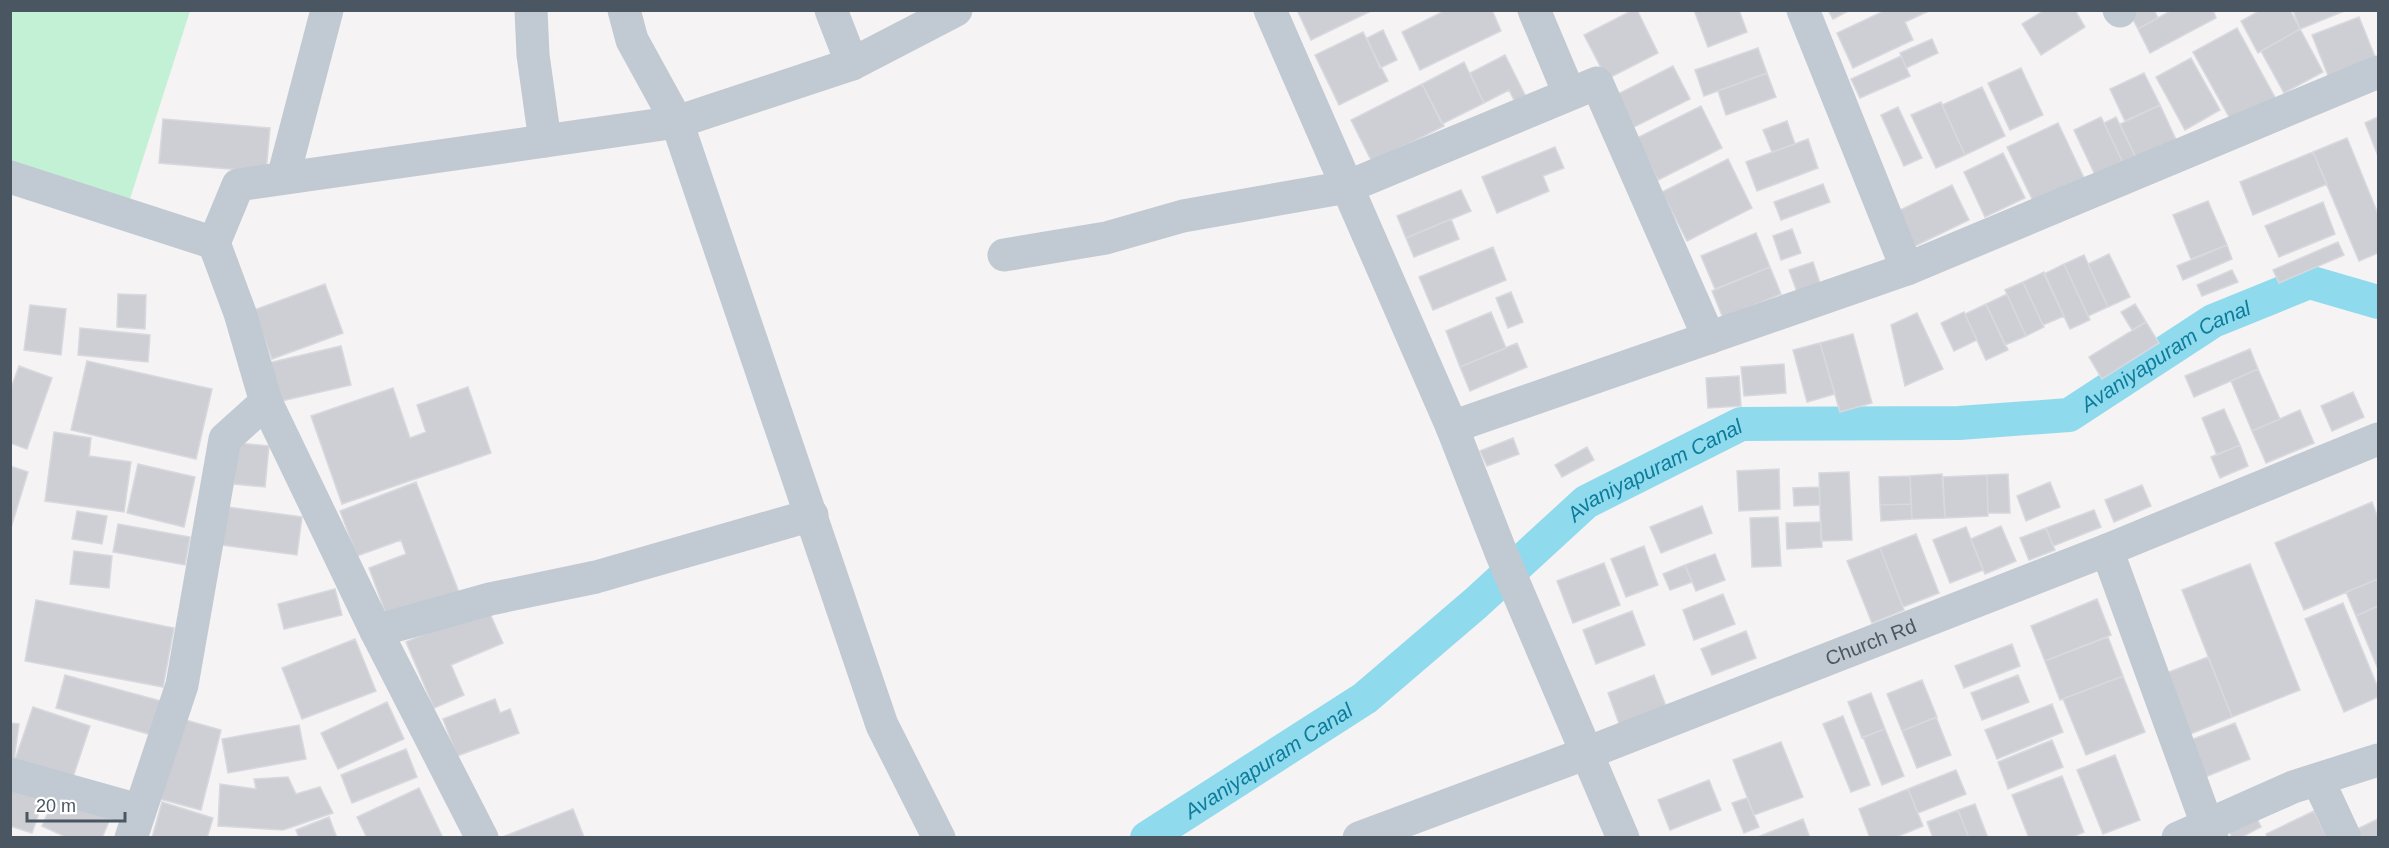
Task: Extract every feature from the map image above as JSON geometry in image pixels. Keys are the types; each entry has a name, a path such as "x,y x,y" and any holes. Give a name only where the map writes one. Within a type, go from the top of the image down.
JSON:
{"street":[{"path":"283,178 327,10"},
{"path":"531,10 533,55 545,141"},
{"path":"624,10 632,40 677,122 882,725 937,837"},
{"path":"831,10 852,64"},
{"path":"482,837 376,631 266,402 240,313 214,243 238,184 677,122 852,64 956,10"},
{"path":"1270,10 1452,427 1502,555 1623,837"},
{"path":"1534,10 1569,93"},
{"path":"1803,10 1908,269"},
{"path":"1452,427 1908,269 2379,72"},
{"path":"1004,255 1106,237 1183,216 1347,187 1596,83 1709,338"},
{"path":"10,177 214,243"},
{"path":"10,774 135,824 182,685 225,439 266,402"},
{"name":"Church Rd","path":"1359,837 1587,753 2108,550 2379,439"},
{"path":"376,631 490,598 596,577 812,515"},
{"path":"2108,550 2199,833 2293,788 2379,760"},
{"path":"2318,780 2345,837"}],"green space":[{"path":"10,11 190,11 129,202 11,166"}],"building":[{"path":"1301,10 1373,10 1311,40 1298,12"},
{"path":"1446,10 1492,10 1501,31 1420,70 1402,32"},
{"path":"1637,10 1658,53 1607,79 1584,35"},
{"path":"1694,10 1739,10 1747,32 1708,47"},
{"path":"1828,10 1850,10 1833,19"},
{"path":"1886,10 1931,10 1905,22 1913,40 1853,68 1837,33"},
{"path":"2045,10 2075,10 2085,27 2041,55 2022,24"},
{"path":"2128,10 2154,10 2158,18 2138,29"},
{"path":"2172,10 2213,10 2216,18 2150,53 2138,29"},
{"path":"2261,10 2290,10 2300,29 2258,53 2241,21"},
{"path":"2293,10 2347,10 2300,29"},
{"path":"2359,17 2376,59 2329,78 2312,35"},
{"path":"2237,28 2277,101 2233,124 2193,52"},
{"path":"2300,29 2323,72 2284,93 2261,51"},
{"path":"1383,30 1397,60 1380,68 1367,38"},
{"path":"1363,32 1388,81 1339,105 1315,55"},
{"path":"1932,39 1938,53 1906,68 1900,53"},
{"path":"1758,48 1767,73 1704,96 1695,70"},
{"path":"1505,55 1526,97 1515,102 1509,90 1484,103 1470,73"},
{"path":"1901,56 1910,76 1860,98 1851,79"},
{"path":"2191,58 2220,110 2185,130 2156,77"},
{"path":"1464,62 1484,103 1442,124 1422,84"},
{"path":"1673,66 1690,99 1634,127 1618,94"},
{"path":"2021,68 2043,115 2010,130 1988,83"},
{"path":"1767,73 1776,97 1726,115 1718,91"},
{"path":"2144,73 2160,105 2125,121 2110,89"},
{"path":"1422,84 1444,126 1372,162 1351,120"},
{"path":"1982,87 2005,136 1965,155 1942,105"},
{"path":"1941,102 1965,155 1936,168 1911,115"},
{"path":"2160,105 2178,144 2138,162 2120,124"},
{"path":"1701,106 1722,148 1658,180 1637,138"},
{"path":"1898,107 1922,158 1904,166 1881,115"},
{"path":"2101,117 2124,165 2097,179 2074,130"},
{"path":"2116,117 2138,162 2126,169 2104,123"},
{"path":"2378,117 2378,156 2365,123"},
{"path":"163,119 270,128 266,172 159,163"},
{"path":"1787,121 1795,144 1772,152 1763,130"},
{"path":"2058,123 2084,178 2034,203 2007,147"},
{"path":"2347,138 2378,214 2378,253 2359,261 2313,152"},
{"path":"1808,139 1818,168 1757,191 1746,162"},
{"path":"1555,147 1564,168 1543,176 1549,191 1497,213 1482,177"},
{"path":"2313,152 2327,184 2253,215 2240,182"},
{"path":"2003,153 2025,198 1985,217 1964,172"},
{"path":"1728,159 1752,208 1687,241 1662,192"},
{"path":"1823,184 1830,202 1781,220 1774,202"},
{"path":"1952,185 1969,220 1913,247 1896,212"},
{"path":"1461,190 1471,211 1406,238 1397,216"},
{"path":"2208,201 2227,245 2191,259 2173,215"},
{"path":"2323,202 2335,234 2279,257 2265,226"},
{"path":"1451,219 1459,239 1414,257 1406,238"},
{"path":"1792,229 1801,253 1781,260 1773,236"},
{"path":"1756,233 1770,267 1715,289 1701,256"},
{"path":"2338,242 2344,255 2279,283 2273,270"},
{"path":"2227,245 2232,259 2183,280 2177,266"},
{"path":"1493,247 1506,280 1433,310 1419,277"},
{"path":"2109,254 2130,297 2108,307 2088,264"},
{"path":"2084,255 2108,307 2088,316 2064,264"},
{"path":"1813,262 1820,283 1797,292 1789,270"},
{"path":"2064,264 2090,320 2070,329 2044,274"},
{"path":"1770,267 1781,294 1723,318 1712,291"},
{"path":"2232,270 2238,282 2202,296 2197,285"},
{"path":"2044,272 2064,316 2043,325 2023,282"},
{"path":"2023,282 2044,327 2026,336 2005,290"},
{"path":"325,284 343,333 272,359 254,310"},
{"path":"1511,292 1523,322 1508,328 1496,298"},
{"path":"118,294 146,295 145,329 117,327"},
{"path":"2007,294 2026,336 2005,345 1986,304"},
{"path":"1986,304 2008,350 1986,360 1965,314"},
{"path":"2135,304 2146,322 2132,330 2121,312"},
{"path":"30,305 66,309 61,355 24,350"},
{"path":"1491,312 1506,348 1460,367 1446,331"},
{"path":"1964,312 1977,340 1954,351 1941,323"},
{"path":"1917,313 1943,369 1905,386 1891,325"},
{"path":"2146,322 2159,343 2102,379 2089,357"},
{"path":"80,328 150,335 148,362 78,355"},
{"path":"1853,334 1872,403 1840,412 1820,343"},
{"path":"1517,343 1527,367 1470,391 1460,367"},
{"path":"1820,343 1835,394 1807,402 1793,350"},
{"path":"341,346 351,385 277,402 268,363"},
{"path":"2250,349 2258,369 2194,397 2185,376"},
{"path":"87,361 212,389 196,459 71,430"},
{"path":"1784,364 1786,393 1744,396 1741,367"},
{"path":"19,366 52,378 27,449 10,443 10,391"},
{"path":"2258,369 2280,419 2252,431 2231,381"},
{"path":"1739,376 1741,406 1708,408 1706,378"},
{"path":"468,387 491,453 342,504 311,416 393,388 410,438 426,432 417,405"},
{"path":"2353,392 2364,417 2332,431 2321,406"},
{"path":"2224,409 2240,445 2217,455 2202,418"},
{"path":"2300,410 2314,443 2266,463 2252,431"},
{"path":"54,432 91,438 89,456 131,462 124,512 45,501"},
{"path":"1513,438 1519,454 1487,466 1480,451"},
{"path":"238,443 269,446 265,487 234,484"},
{"path":"2240,445 2248,466 2220,478 2211,457"},
{"path":"1587,447 1594,460 1562,477 1555,465"},
{"path":"138,464 195,477 184,527 127,513"},
{"path":"10,466 28,472 10,531"},
{"path":"1779,469 1780,509 1739,511 1737,471"},
{"path":"1849,472 1852,540 1821,541 1819,473"},
{"path":"1942,474 1945,518 1912,519 1910,476"},
{"path":"2008,474 2010,513 1988,513 1987,475"},
{"path":"1987,475 1988,516 1945,518 1943,477"},
{"path":"1910,476 1911,504 1880,505 1879,477"},
{"path":"416,482 460,595 389,622 369,568 406,554 401,540 357,556 340,511"},
{"path":"2050,482 2060,507 2026,521 2017,496"},
{"path":"2142,485 2151,506 2114,522 2105,500"},
{"path":"1819,487 1820,505 1794,506 1793,488"},
{"path":"2372,502 2378,518 2378,579 2304,610 2275,543"},
{"path":"1911,504 1912,519 1881,521 1880,505"},
{"path":"1702,506 1712,533 1661,553 1650,527"},
{"path":"227,507 302,517 297,555 222,545"},
{"path":"2094,510 2101,527 2053,546 2046,528"},
{"path":"77,511 107,516 102,544 72,539"},
{"path":"1778,517 1781,566 1752,567 1750,518"},
{"path":"1821,522 1822,547 1787,549 1786,523"},
{"path":"118,524 190,537 185,565 113,552"},
{"path":"2001,526 2016,561 1985,574 1971,539"},
{"path":"1966,527 1983,570 1950,583 1933,540"},
{"path":"2046,528 2055,550 2029,560 2020,538"},
{"path":"1916,534 1939,593 1903,607 1880,548"},
{"path":"1644,546 1658,585 1626,597 1611,559"},
{"path":"1880,548 1904,610 1872,623 1847,561"},
{"path":"74,551 112,556 109,588 70,584"},
{"path":"1715,554 1725,580 1696,591 1685,565"},
{"path":"1604,563 1620,605 1573,623 1557,581"},
{"path":"2250,564 2300,690 2232,717 2182,590"},
{"path":"1685,565 1692,582 1670,590 1663,574"},
{"path":"2378,579 2378,606 2356,616 2346,592"},
{"path":"335,589 342,615 284,629 278,604"},
{"path":"1723,594 1735,624 1694,640 1683,610"},
{"path":"2097,599 2111,635 2045,661 2031,626"},
{"path":"36,600 174,628 163,687 25,661"},
{"path":"2343,603 2378,688 2378,697 2344,712 2305,619"},
{"path":"2378,606 2378,669 2356,616"},
{"path":"487,607 503,643 451,665 464,695 434,708 406,642"},
{"path":"1632,611 1645,645 1596,664 1583,630"},
{"path":"1746,631 1756,658 1712,675 1701,649"},
{"path":"2108,637 2123,676 2060,700 2045,661"},
{"path":"355,639 376,691 302,719 282,668"},
{"path":"2012,644 2020,666 1964,688 1955,666"},
{"path":"2208,657 2232,717 2188,735 2164,674"},
{"path":"65,675 161,701 152,735 56,708"},
{"path":"1654,675 1671,719 1624,737 1608,693"},
{"path":"2018,675 2029,702 1982,720 1971,693"},
{"path":"2123,676 2145,732 2086,755 2063,699"},
{"path":"1922,680 1937,717 1902,731 1887,694"},
{"path":"1871,693 1885,729 1862,738 1848,702"},
{"path":"495,699 500,713 510,709 519,733 457,756 443,719"},
{"path":"387,702 404,739 338,769 321,733"},
{"path":"2052,704 2063,732 1997,759 1985,730"},
{"path":"33,707 90,726 71,783 14,763"},
{"path":"1843,716 1870,785 1851,792 1823,724"},
{"path":"1936,717 1951,755 1917,768 1902,731"},
{"path":"182,719 221,730 201,810 156,798"},
{"path":"10,723 19,724 14,760 10,759"},
{"path":"2235,723 2250,759 2205,777 2191,740"},
{"path":"299,725 306,759 228,773 222,739"},
{"path":"1885,729 1904,776 1882,785 1863,737"},
{"path":"2052,740 2063,767 2008,789 1998,762"},
{"path":"1781,742 1803,797 1754,815 1733,760"},
{"path":"406,749 417,777 352,803 341,775"},
{"path":"2115,755 2140,820 2103,834 2077,770"},
{"path":"1956,770 1966,794 1918,813 1908,789"},
{"path":"2062,776 2084,832 2070,838 2029,838 2012,795"},
{"path":"288,777 296,794 320,787 333,813 283,830 218,826 220,784 256,789 254,779"},
{"path":"1709,780 1721,810 1670,830 1658,800"},
{"path":"10,781 46,793 32,833 10,826"},
{"path":"419,788 443,838 367,838 357,817"},
{"path":"1908,789 1923,826 1894,838 1870,838 1859,809"},
{"path":"55,795 110,819 102,838 68,838 42,826"},
{"path":"1747,798 1759,827 1744,833 1732,803"},
{"path":"162,802 213,818 207,838 152,838"},
{"path":"1975,804 1988,838 1969,838 1958,810"},
{"path":"573,809 584,837 500,838"},
{"path":"1958,810 1969,838 1933,838 1927,822"},
{"path":"2253,810 2261,827 2240,838 2232,838 2226,823"},
{"path":"2314,811 2327,838 2268,838 2266,834"},
{"path":"329,817 337,838 299,838 296,830"},
{"path":"1803,819 1810,838 1755,838"},
{"path":"2378,819 2378,838 2362,838 2357,829"}],"waterway":[{"name":"Avaniyapuram Canal","path":"1147,838 1365,698 1476,603 1586,502 1741,424 1959,423 2069,415 2213,321 2309,282 2378,302"}]}
